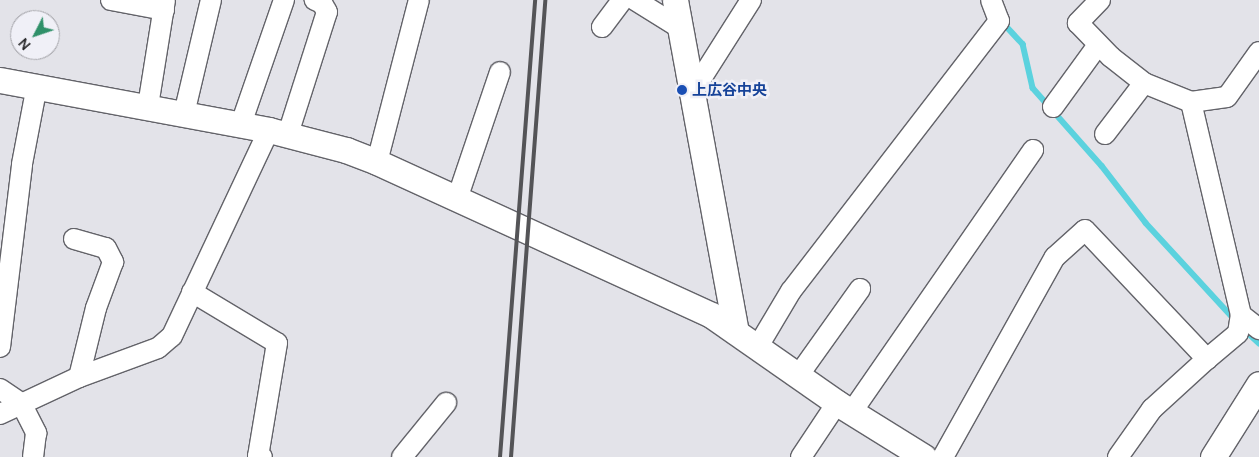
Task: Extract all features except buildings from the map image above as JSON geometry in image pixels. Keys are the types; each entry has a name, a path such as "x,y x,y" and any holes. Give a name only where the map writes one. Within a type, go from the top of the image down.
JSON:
{"street":[{"path":"112,0 165,5 148,106"},
{"path":"184,114 211,0"},
{"path":"241,124 284,0"},
{"path":"0,414 79,377 158,348 172,336 192,292 278,132 328,12 322,3 315,0"},
{"path":"377,162 419,0"},
{"path":"602,27 622,0"},
{"path":"635,0 680,28"},
{"path":"692,92 751,0"},
{"path":"757,348 791,291 999,21 991,0"},
{"path":"1100,0 1078,23 1098,45 1144,83 1191,102 1227,97 1259,52"},
{"path":"675,1 736,331"},
{"path":"1054,108 1098,45"},
{"path":"457,199 500,72"},
{"path":"0,80 37,85 278,132 377,162 711,315 844,408 924,457"},
{"path":"1105,134 1144,83"},
{"path":"0,347 22,164 37,85"},
{"path":"1118,457 1123,445 1152,409 1238,333 1241,315 1191,102"},
{"path":"801,457 844,408 1033,150"},
{"path":"943,457 1055,257 1085,230 1207,359"},
{"path":"74,239 106,248 113,262 96,308 79,377"},
{"path":"798,376 860,289"},
{"path":"192,292 277,343 258,456 262,457"},
{"path":"1241,315 1259,329"},
{"path":"1213,457 1259,384"},
{"path":"0,389 21,403 36,433 33,457"},
{"path":"402,457 446,403"}],"waterway":[{"path":"1006,26 1023,44 1033,88 1102,166 1146,223 1236,321"},
{"path":"1246,331 1259,343"}],"railway":[{"path":"500,457 535,0"},
{"path":"511,457 545,0"}],"place":[{"name":"上広谷中央","path":"682,90"}]}
